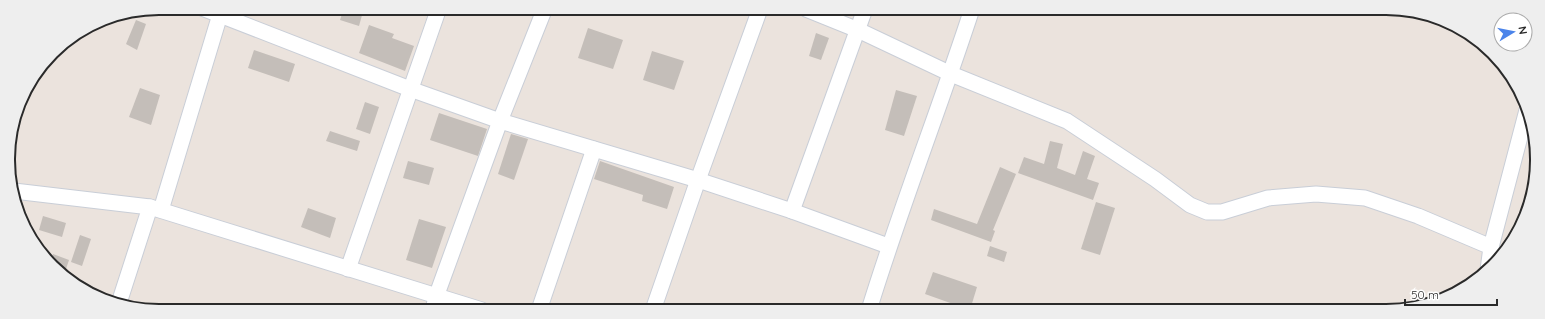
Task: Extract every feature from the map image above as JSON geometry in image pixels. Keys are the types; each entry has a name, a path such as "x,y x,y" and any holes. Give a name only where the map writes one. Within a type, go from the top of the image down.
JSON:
{"street":[{"path":"120,298 155,208 220,15"},
{"path":"231,15 410,88 500,121 698,180 792,211 888,246"},
{"path":"348,269 436,15"},
{"path":"19,192 155,208 348,269 434,303 500,121 542,15"},
{"path":"655,304 758,15"},
{"path":"821,15 858,30 951,74 1067,121 1155,179 1190,205 1207,212 1222,212 1268,198 1316,194 1365,198 1418,216 1491,246"},
{"path":"792,211 863,15"},
{"path":"871,304 888,246 951,74 970,15"},
{"path":"1489,261 1491,246 1524,120"},
{"path":"541,304 594,149"}],"building":[{"path":"342,15 362,15 359,26 340,20"},
{"path":"136,20 146,24 137,50 126,44"},
{"path":"369,25 394,34 392,38 414,46 405,71 359,53"},
{"path":"588,28 623,40 613,69 578,58"},
{"path":"816,33 829,38 821,60 809,56"},
{"path":"254,50 295,64 289,82 248,68"},
{"path":"652,51 684,61 674,90 643,80"},
{"path":"140,88 160,95 151,125 129,117"},
{"path":"896,90 917,96 904,136 885,130"},
{"path":"365,102 379,107 370,134 356,129"},
{"path":"439,113 487,129 478,156 430,140"},
{"path":"330,131 360,141 357,151 326,141"},
{"path":"511,134 528,139 514,180 498,174"},
{"path":"1050,141 1063,144 1057,168 1075,175 1083,151 1095,156 1087,179 1099,183 1093,200 1018,173 1024,157 1044,164"},
{"path":"408,161 434,168 429,185 403,178"},
{"path":"600,161 674,187 667,209 642,201 643,195 594,179"},
{"path":"1000,167 1016,174 993,230 995,231 991,242 931,220 934,209 977,224"},
{"path":"1096,202 1115,208 1100,255 1081,249"},
{"path":"308,208 336,218 330,238 301,227"},
{"path":"43,216 66,223 62,237 39,230"},
{"path":"419,219 446,227 432,268 406,260"},
{"path":"80,235 91,239 82,266 71,262"},
{"path":"990,246 1007,252 1004,262 987,256"},
{"path":"53,254 69,260 66,269 57,262 52,256"},
{"path":"933,272 977,287 972,304 953,304 925,294"}]}
